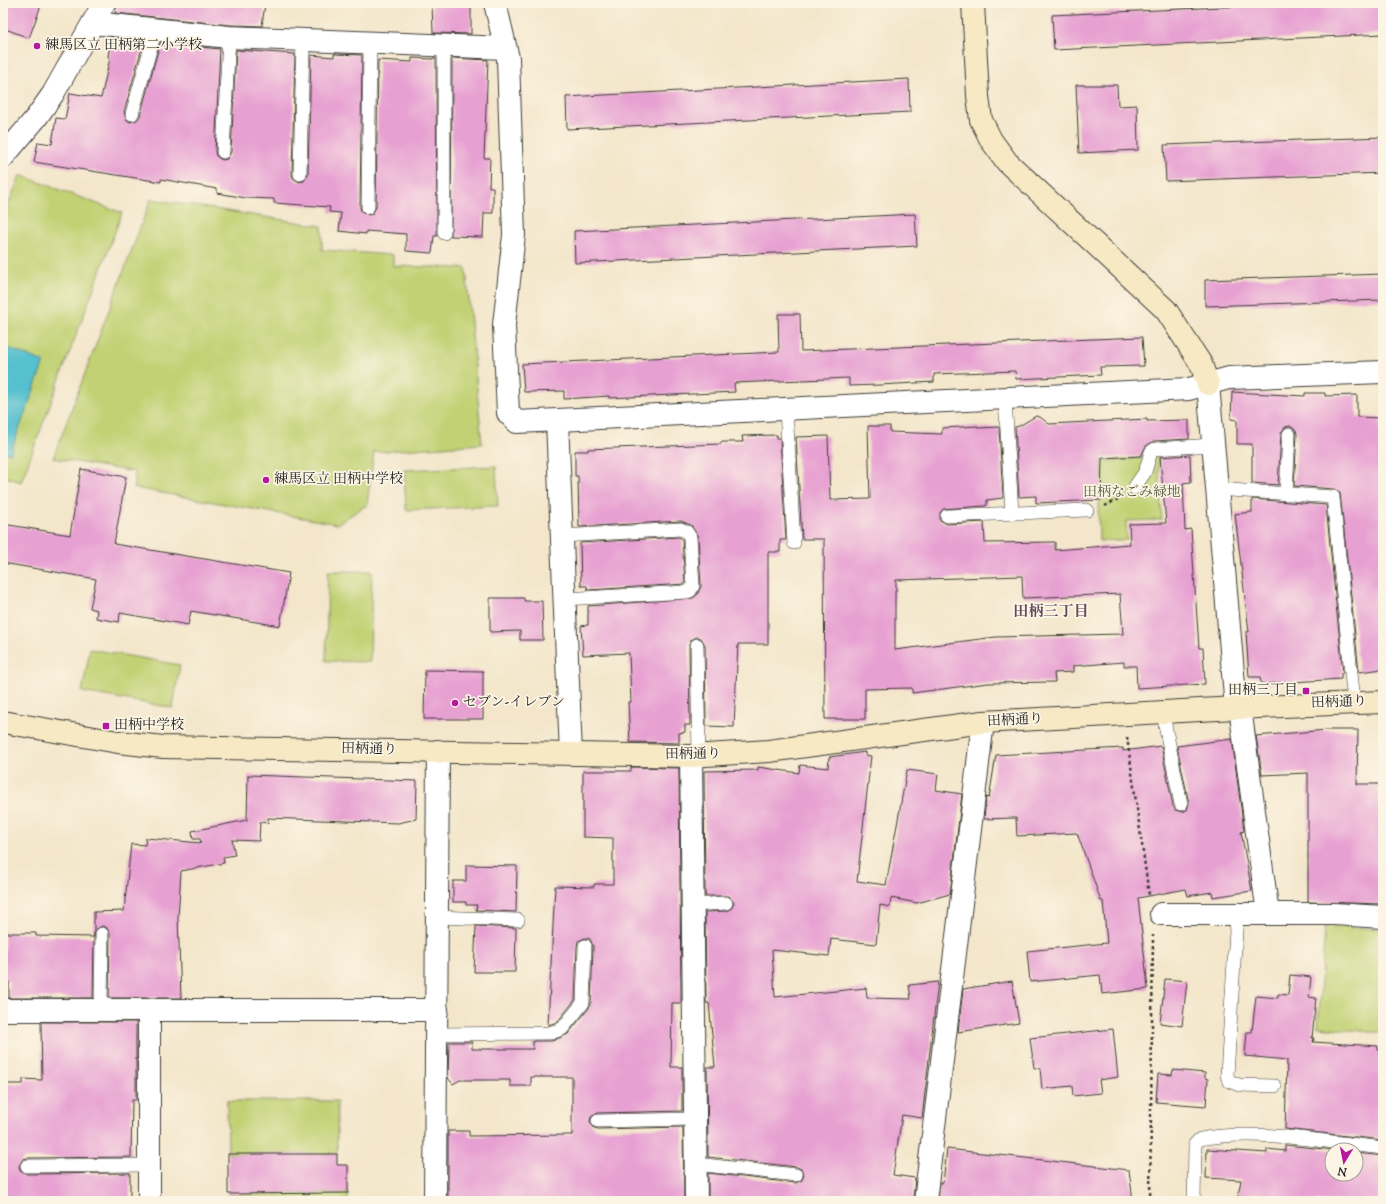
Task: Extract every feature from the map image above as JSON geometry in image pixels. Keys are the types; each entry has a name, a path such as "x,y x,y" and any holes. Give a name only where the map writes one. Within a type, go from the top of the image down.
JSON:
{"street":[{"path":"3,157 36,118 53,94 104,3"},
{"path":"495,3 508,58 514,235 504,324 508,413 517,422 786,410 1189,389 1229,378 1383,372"},
{"path":"973,3 978,96 981,120 991,140 1007,162 1166,310 1201,364 1208,384 1212,446 1238,708 1268,914"},
{"path":"93,23 229,37 505,48"},
{"path":"557,421 570,754"},
{"name":"田柄通り","path":"3,722 144,745 695,756 769,751 982,722 1374,700"},
{"path":"925,1201 982,722"},
{"path":"435,1201 438,751"},
{"path":"695,756 692,905 696,1201"},
{"path":"1155,916 1334,914 1383,917"},
{"path":"3,1010 436,1010"},
{"path":"149,1011 149,1201"}],"lane":[{"path":"132,114 156,29"},
{"path":"223,152 229,37"},
{"path":"300,174 303,40"},
{"path":"368,207 370,43"},
{"path":"444,46 444,233"},
{"path":"1005,399 1012,513"},
{"path":"786,410 794,543"},
{"path":"1286,494 1289,434"},
{"path":"1134,488 1145,472 1151,452 1155,449 1212,446"},
{"path":"1216,489 1333,497 1374,700"},
{"path":"947,516 1088,510"},
{"path":"562,536 681,529 687,532 690,537 693,586 690,591 687,592 564,599"},
{"path":"695,756 697,645"},
{"path":"1165,712 1165,724 1181,804"},
{"path":"692,905 726,903"},
{"path":"1238,914 1227,1076 1229,1081 1239,1085 1275,1086"},
{"path":"437,917 518,920"},
{"path":"101,1010 102,934"},
{"path":"436,1034 550,1032 562,1029 583,1003 585,946"},
{"path":"598,1121 695,1119"},
{"path":"1194,1201 1196,1144 1200,1138 1214,1136 1266,1136 1383,1148"},
{"path":"696,1164 796,1175"},
{"path":"27,1166 149,1165"}],"path":[{"path":"1088,510 1098,509 1134,488"},
{"path":"1124,715 1155,916 1150,1201"}],"green space":[{"path":"20,175 122,213 21,482 3,476 3,219"},
{"path":"151,199 322,226 322,250 393,255 393,266 466,268 482,444 374,452 367,505 337,524 134,488 135,472 53,458"},
{"name":"田柄なごみ緑地","path":"1158,455 1162,520 1126,521 1127,540 1099,541 1098,503 1103,498 1102,461 1147,458"},
{"path":"496,466 498,506 406,510 404,470"},
{"path":"328,571 372,571 370,662 326,661"},
{"path":"90,649 180,665 173,708 82,692"},
{"path":"1325,926 1383,929 1383,1033 1318,1027"},
{"path":"227,1101 337,1101 337,1154 228,1154"},
{"path":"348,1193 348,1201 228,1201 228,1194"}],"water":[{"path":"3,346 44,362 10,454 3,451"}],"building":[{"path":"3,3 42,3 29,38 3,28"},
{"path":"117,3 265,3 262,26 230,25 115,13"},
{"path":"432,3 471,3 471,34 433,33"},
{"path":"1308,3 1383,3 1383,34 1054,50 1052,15"},
{"path":"111,37 144,41 124,112 126,119 130,122 137,120 140,116 160,43 220,49 215,152 216,156 222,160 227,159 231,152 236,50 295,54 292,174 293,178 299,182 304,181 308,174 311,55 334,57 334,54 362,55 360,207 361,211 368,215 372,214 376,207 378,60 412,62 412,58 436,58 437,236 434,236 432,253 406,251 406,234 366,231 366,234 339,231 341,213 329,212 330,207 274,203 274,199 246,198 217,193 217,189 161,179 161,182 34,162 38,142 52,144 56,118 65,119 70,93 101,98 110,58 108,57"},
{"path":"452,58 488,60 484,158 490,158 489,187 493,187 493,213 484,213 483,237 451,236"},
{"path":"909,79 910,112 567,129 566,97"},
{"path":"1076,85 1117,85 1118,106 1137,105 1138,150 1079,153"},
{"path":"1383,137 1383,173 1166,181 1164,145"},
{"path":"915,214 917,246 575,263 574,231"},
{"path":"1383,274 1383,300 1205,306 1205,280"},
{"path":"778,314 800,314 801,351 1142,337 1144,366 1100,367 1101,375 1016,379 1015,371 934,374 934,382 879,385 849,386 849,378 734,383 735,392 609,398 609,396 564,399 564,391 524,392 522,364 779,352"},
{"path":"1232,392 1305,396 1305,393 1325,393 1325,396 1357,395 1357,417 1381,418 1380,452 1383,452 1383,586 1381,586 1383,669 1359,672 1340,493 1334,489 1294,486 1297,434 1296,430 1290,426 1285,427 1281,433 1278,485 1252,483 1252,444 1237,444 1237,420 1231,419"},
{"path":"1036,416 1040,417 1049,424 1147,419 1147,421 1189,420 1189,439 1154,441 1146,446 1141,456 1102,458 1101,500 1036,503 1036,496 1019,497 1015,427"},
{"path":"868,426 890,426 890,432 942,434 942,428 978,426 978,428 999,427 1003,498 987,500 987,505 984,506 943,509 940,513 940,520 947,524 984,522 985,543 1055,542 1055,550 1130,544 1129,524 1166,523 1160,457 1190,455 1191,482 1183,483 1185,530 1191,529 1199,648 1203,648 1205,684 1137,688 1136,666 1124,666 1124,662 1073,666 1073,672 1054,673 1055,682 988,683 912,693 912,688 865,689 865,719 825,719 824,539 802,539 796,437 828,436 830,500 870,499","holes":["1022,576 1023,598 1120,594 1123,634 996,637 895,650 896,580"]},
{"path":"777,435 777,438 780,438 786,540 780,540 780,552 768,552 768,644 738,644 734,727 706,726 705,645 701,638 696,637 690,641 689,645 690,725 685,725 685,732 679,733 679,743 630,742 628,702 631,702 629,653 583,655 581,626 588,625 588,606 693,598 697,595 701,586 698,537 691,525 681,521 579,527 578,476 575,476 575,451 588,451 588,449 721,444 721,442 743,442 742,436"},
{"path":"81,469 126,477 114,544 289,573 280,626 191,611 188,625 120,613 119,622 96,618 97,610 90,608 96,579 3,563 3,524 70,535"},
{"path":"1252,499 1326,505 1343,673 1341,673 1341,679 1261,684 1260,677 1249,677 1246,632 1249,632 1235,514 1252,512"},
{"path":"679,537 682,539 685,584 588,590 587,586 581,586 580,543"},
{"path":"490,598 524,598 524,601 542,601 543,640 520,640 520,631 490,632"},
{"path":"425,670 483,671 483,719 424,719"},
{"path":"1327,730 1358,730 1357,784 1381,784 1383,904 1308,902 1308,773 1262,775 1256,736"},
{"path":"1232,739 1244,831 1241,832 1252,891 1213,897 1212,892 1188,896 1186,889 1138,898 1148,989 1102,994 1100,975 1030,982 1027,951 1107,943 1103,901 1101,901 1077,833 1017,836 1016,818 984,819 986,797 989,798 996,755 1123,748 1123,751 1161,746 1173,806 1175,810 1182,812 1187,810 1189,803 1177,746"},
{"path":"865,752 865,755 871,756 857,881 886,885 907,770 938,774 936,790 962,794 950,894 917,903 891,898 890,907 880,905 876,944 831,939 829,956 772,950 775,997 866,988 867,998 911,999 909,985 938,982 922,1118 902,1115 893,1175 915,1178 913,1201 729,1201 708,1198 708,1173 795,1183 802,1180 804,1175 801,1169 797,1167 708,1157 707,1067 715,1067 709,1003 706,1003 705,912 727,911 731,909 734,903 729,896 705,896 704,771 758,770 758,767 799,773 800,765 828,768 829,757"},
{"path":"631,767 679,768 681,1003 672,1003 671,1067 682,1067 682,1111 598,1113 591,1117 590,1122 594,1128 598,1129 683,1127 684,1201 448,1201 448,1131 469,1131 469,1136 572,1135 572,1077 531,1077 531,1086 510,1086 510,1080 460,1080 453,1084 448,1078 449,1042 472,1042 472,1049 533,1049 533,1041 552,1041 568,1034 589,1008 591,1003 593,946 590,939 585,938 578,941 577,946 575,1000 557,1022 548,1025 555,886 594,887 594,884 613,884 613,838 583,837 583,771 631,771"},
{"path":"248,775 417,781 416,819 398,823 268,818 268,823 260,822 259,841 232,840 235,855 223,857 224,863 181,871 178,918 181,998 109,998 110,934 106,927 102,926 95,930 94,934 94,912 124,911 131,844 145,845 146,838 201,843 200,839 193,839 192,831 247,820"},
{"path":"466,865 517,866 516,912 476,910 477,905 466,905 466,902 453,902 453,881 466,881"},
{"path":"476,926 516,928 515,972 474,972"},
{"path":"4,933 36,933 36,936 94,937 93,998 9,998 9,981 4,981"},
{"path":"1290,975 1311,977 1309,997 1316,998 1312,1038 1314,1038 1313,1042 1378,1046 1378,1050 1383,1050 1383,1140 1285,1129 1287,1060 1245,1056 1247,1032 1252,1032 1256,996 1278,998 1278,994 1288,995"},
{"path":"1165,979 1187,981 1182,1026 1160,1023"},
{"path":"1012,981 1019,1023 958,1032 963,989"},
{"path":"41,1022 136,1022 136,1100 132,1100 131,1157 27,1158 23,1159 19,1166 20,1170 27,1174 130,1173 130,1201 3,1201 5,1084 23,1084 23,1079 42,1080"},
{"path":"1113,1029 1118,1077 1099,1080 1101,1093 1073,1096 1072,1086 1042,1089 1040,1068 1034,1068 1030,1038"},
{"path":"1173,1070 1205,1073 1205,1078 1208,1079 1206,1106 1156,1102 1158,1074 1172,1075"},
{"path":"1285,1145 1324,1149 1324,1182 1364,1182 1364,1154 1383,1156 1383,1201 1237,1201 1241,1180 1206,1178 1207,1149 1267,1153 1267,1149 1285,1151"},
{"path":"947,1149 1129,1170 1133,1201 938,1201 940,1183 943,1183"},
{"path":"228,1154 337,1154 337,1165 348,1165 348,1193 228,1194"}],"place":[{"name":"練馬区立 田柄第二小学校","path":"37,46"},
{"name":"練馬区立 田柄中学校","path":"266,480"},
{"name":"田柄三丁目","path":"1306,691"},
{"name":"セブン-イレブン","path":"455,703"},
{"name":"田柄中学校","path":"106,726"}],"district":[{"name":"田柄三丁目","path":"1051,612"}]}
